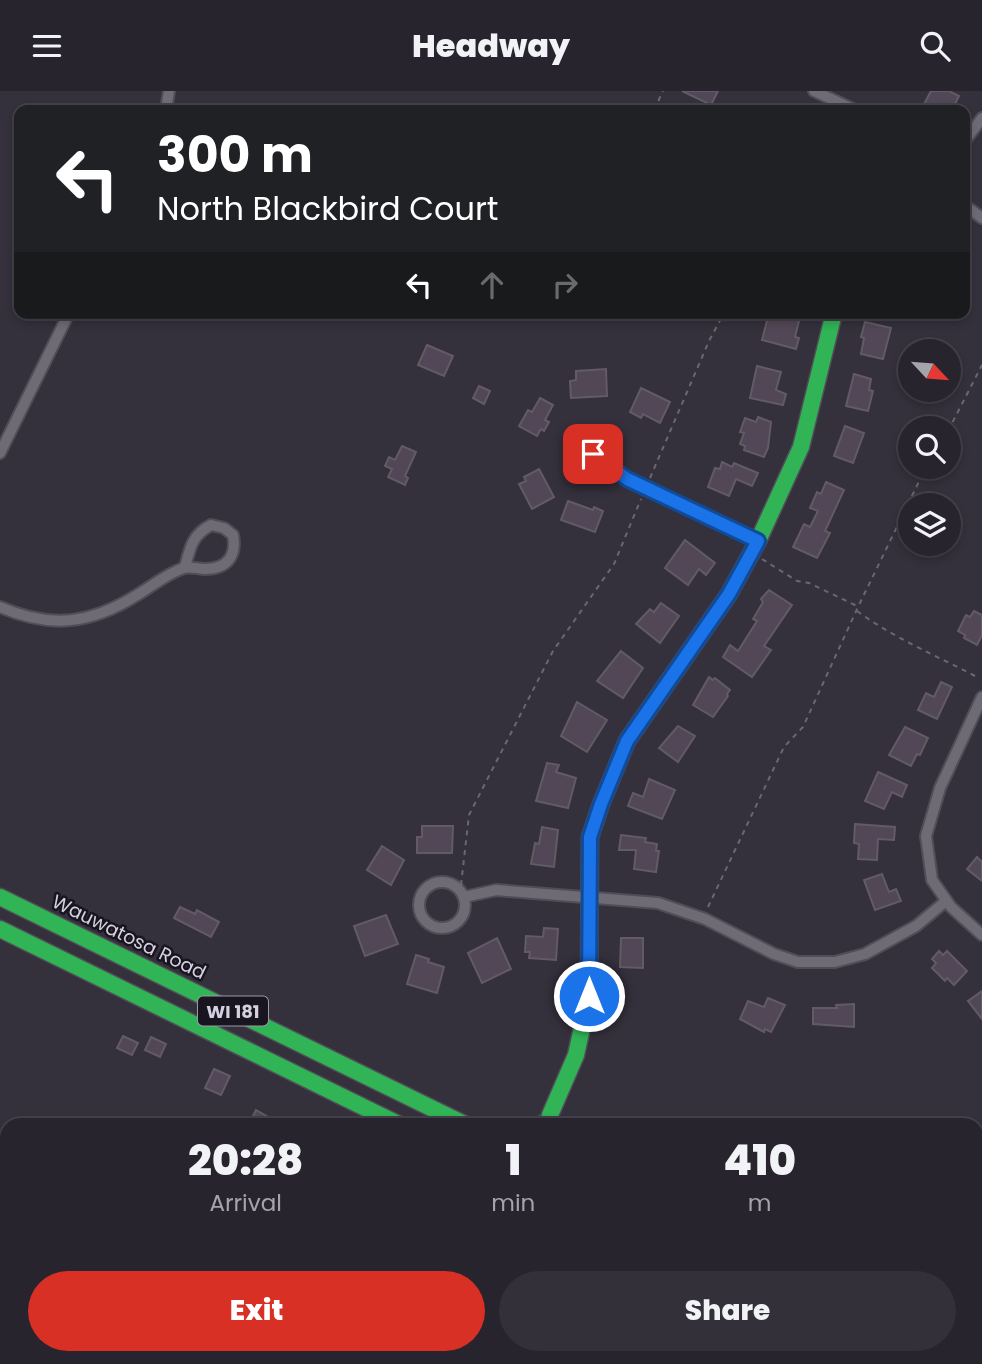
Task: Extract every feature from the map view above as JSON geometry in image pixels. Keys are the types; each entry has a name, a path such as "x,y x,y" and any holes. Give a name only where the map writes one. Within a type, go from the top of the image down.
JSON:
{"main road":[{"path":"548,1118 576,1055 589,996 590,837 601,804 627,741 729,594 754,548 801,447 833,319"},
{"name":"Wauwatosa Road","path":"0,897 452,1118"},
{"name":"WI 181","path":"0,929 386,1118"}],"street":[{"path":"814,91 844,105"},
{"path":"970,134 982,118"},
{"path":"0,453 65,319"},
{"path":"593,454 627,479 754,548"},
{"path":"0,607 27,617 65,621 96,617 185,567 220,567 231,559 236,549 233,535 224,528 211,525 198,531 192,541 185,567"},
{"path":"982,697 979,713 940,788 926,837 932,880 946,901 982,935"},
{"path":"461,893 464,913 455,925 440,928 426,922 420,901 428,888 441,883 448,883 461,893 496,890 658,903 703,918 774,954 798,962 835,962 865,954 916,926 946,901"}],"path":[{"path":"461,893 469,815 553,651 614,564 721,319"},
{"path":"956,416 982,365"},
{"path":"703,918 784,747 803,727 920,479"},
{"path":"754,548 797,581 809,583 857,609 892,635 975,676"}],"building":[{"path":"682,91 718,91 711,105"},
{"path":"931,91 949,91 959,96 954,105 924,104"},
{"path":"767,319 800,319 795,337 799,338 796,349 762,340"},
{"path":"865,322 891,328 883,359 861,354 864,338 861,337"},
{"path":"427,345 453,356 444,376 418,365"},
{"path":"757,366 781,372 776,390 786,394 783,405 750,398"},
{"path":"606,369 607,396 571,398 570,381 576,380 576,371"},
{"path":"854,374 871,379 869,390 873,391 868,411 846,406"},
{"path":"479,386 490,391 484,404 473,398"},
{"path":"641,388 670,402 660,423 643,414 641,418 630,412"},
{"path":"540,398 553,405 545,420 549,422 537,436 519,426 528,410 532,412"},
{"path":"758,417 771,422 768,448 764,457 744,450 745,446 740,444 744,433 740,432 745,418 756,422"},
{"path":"845,426 864,433 853,463 834,456"},
{"path":"402,446 416,452 405,476 408,478 405,485 388,477 392,469 385,466 389,457 395,460"},
{"path":"722,462 732,467 734,463 758,473 752,486 736,479 729,496 708,487 715,468 720,469"},
{"path":"539,469 554,497 532,509 519,484 526,481 524,477"},
{"path":"826,482 844,490 825,531 830,533 817,558 793,547 804,524 810,527 818,511 810,508 817,492 821,494"},
{"path":"568,501 603,511 595,532 561,520"},
{"path":"685,540 715,563 706,575 699,569 688,585 665,568"},
{"path":"769,590 792,605 764,646 771,650 752,677 723,657 730,645 738,651 757,621 753,619 763,602 761,599"},
{"path":"661,603 679,616 660,643 636,624 650,609 654,612"},
{"path":"974,611 982,615 982,635 977,645 958,631 966,615 970,617"},
{"path":"621,651 643,668 623,698 597,681"},
{"path":"709,677 713,680 715,678 730,690 713,717 693,705"},
{"path":"941,682 952,687 937,719 918,710 926,693 934,697"},
{"path":"577,702 607,720 587,752 561,736"},
{"path":"678,726 695,736 678,762 659,748"},
{"path":"905,727 928,738 911,766 889,755"},
{"path":"547,763 559,765 556,772 576,778 568,808 536,801"},
{"path":"878,772 907,785 902,797 892,792 884,809 865,801"},
{"path":"649,779 675,790 662,819 628,806 633,793 643,797"},
{"path":"855,824 895,827 894,840 878,839 877,860 858,859 859,844 854,843"},
{"path":"422,826 453,826 452,853 417,853 417,837 422,837"},
{"path":"542,827 558,830 554,867 531,864 535,843 539,844"},
{"path":"621,835 646,838 645,842 657,844 656,851 659,851 656,872 634,869 636,850 619,850"},
{"path":"382,846 404,860 391,885 367,870"},
{"path":"977,857 982,862 982,881 967,869"},
{"path":"882,874 889,892 896,889 901,901 875,910 864,880"},
{"path":"180,907 195,914 197,910 219,922 211,937 174,918"},
{"path":"386,915 398,944 365,956 354,926"},
{"path":"544,928 558,929 556,960 529,958 530,952 525,952 526,936 543,937"},
{"path":"497,938 511,969 482,983 468,953"},
{"path":"621,938 643,938 643,968 620,967"},
{"path":"939,951 943,955 947,951 967,971 954,985 947,978 945,981 932,968 936,963 932,959"},
{"path":"416,955 444,967 437,993 407,984"},
{"path":"982,991 982,1019 968,1001"},
{"path":"768,998 785,1005 771,1032 765,1029 764,1032 740,1019 748,1001 764,1007"},
{"path":"854,1004 854,1027 813,1024 813,1008 837,1008 836,1005"},
{"path":"123,1036 138,1043 132,1055 117,1048"},
{"path":"151,1037 166,1044 160,1057 145,1050"},
{"path":"214,1069 230,1076 221,1095 205,1088"},
{"path":"256,1110 270,1118 252,1118"}],"traffic: fast":[{"path":"550,1115 576,1055 589,996 590,837 601,804 627,741 729,594 758,541 801,447 833,319"},
{"path":"0,897 452,1118"},
{"path":"0,929 386,1118"}],"route":[{"path":"589,996 590,837 601,804 627,741 729,594 758,541 627,479 593,454"}]}
